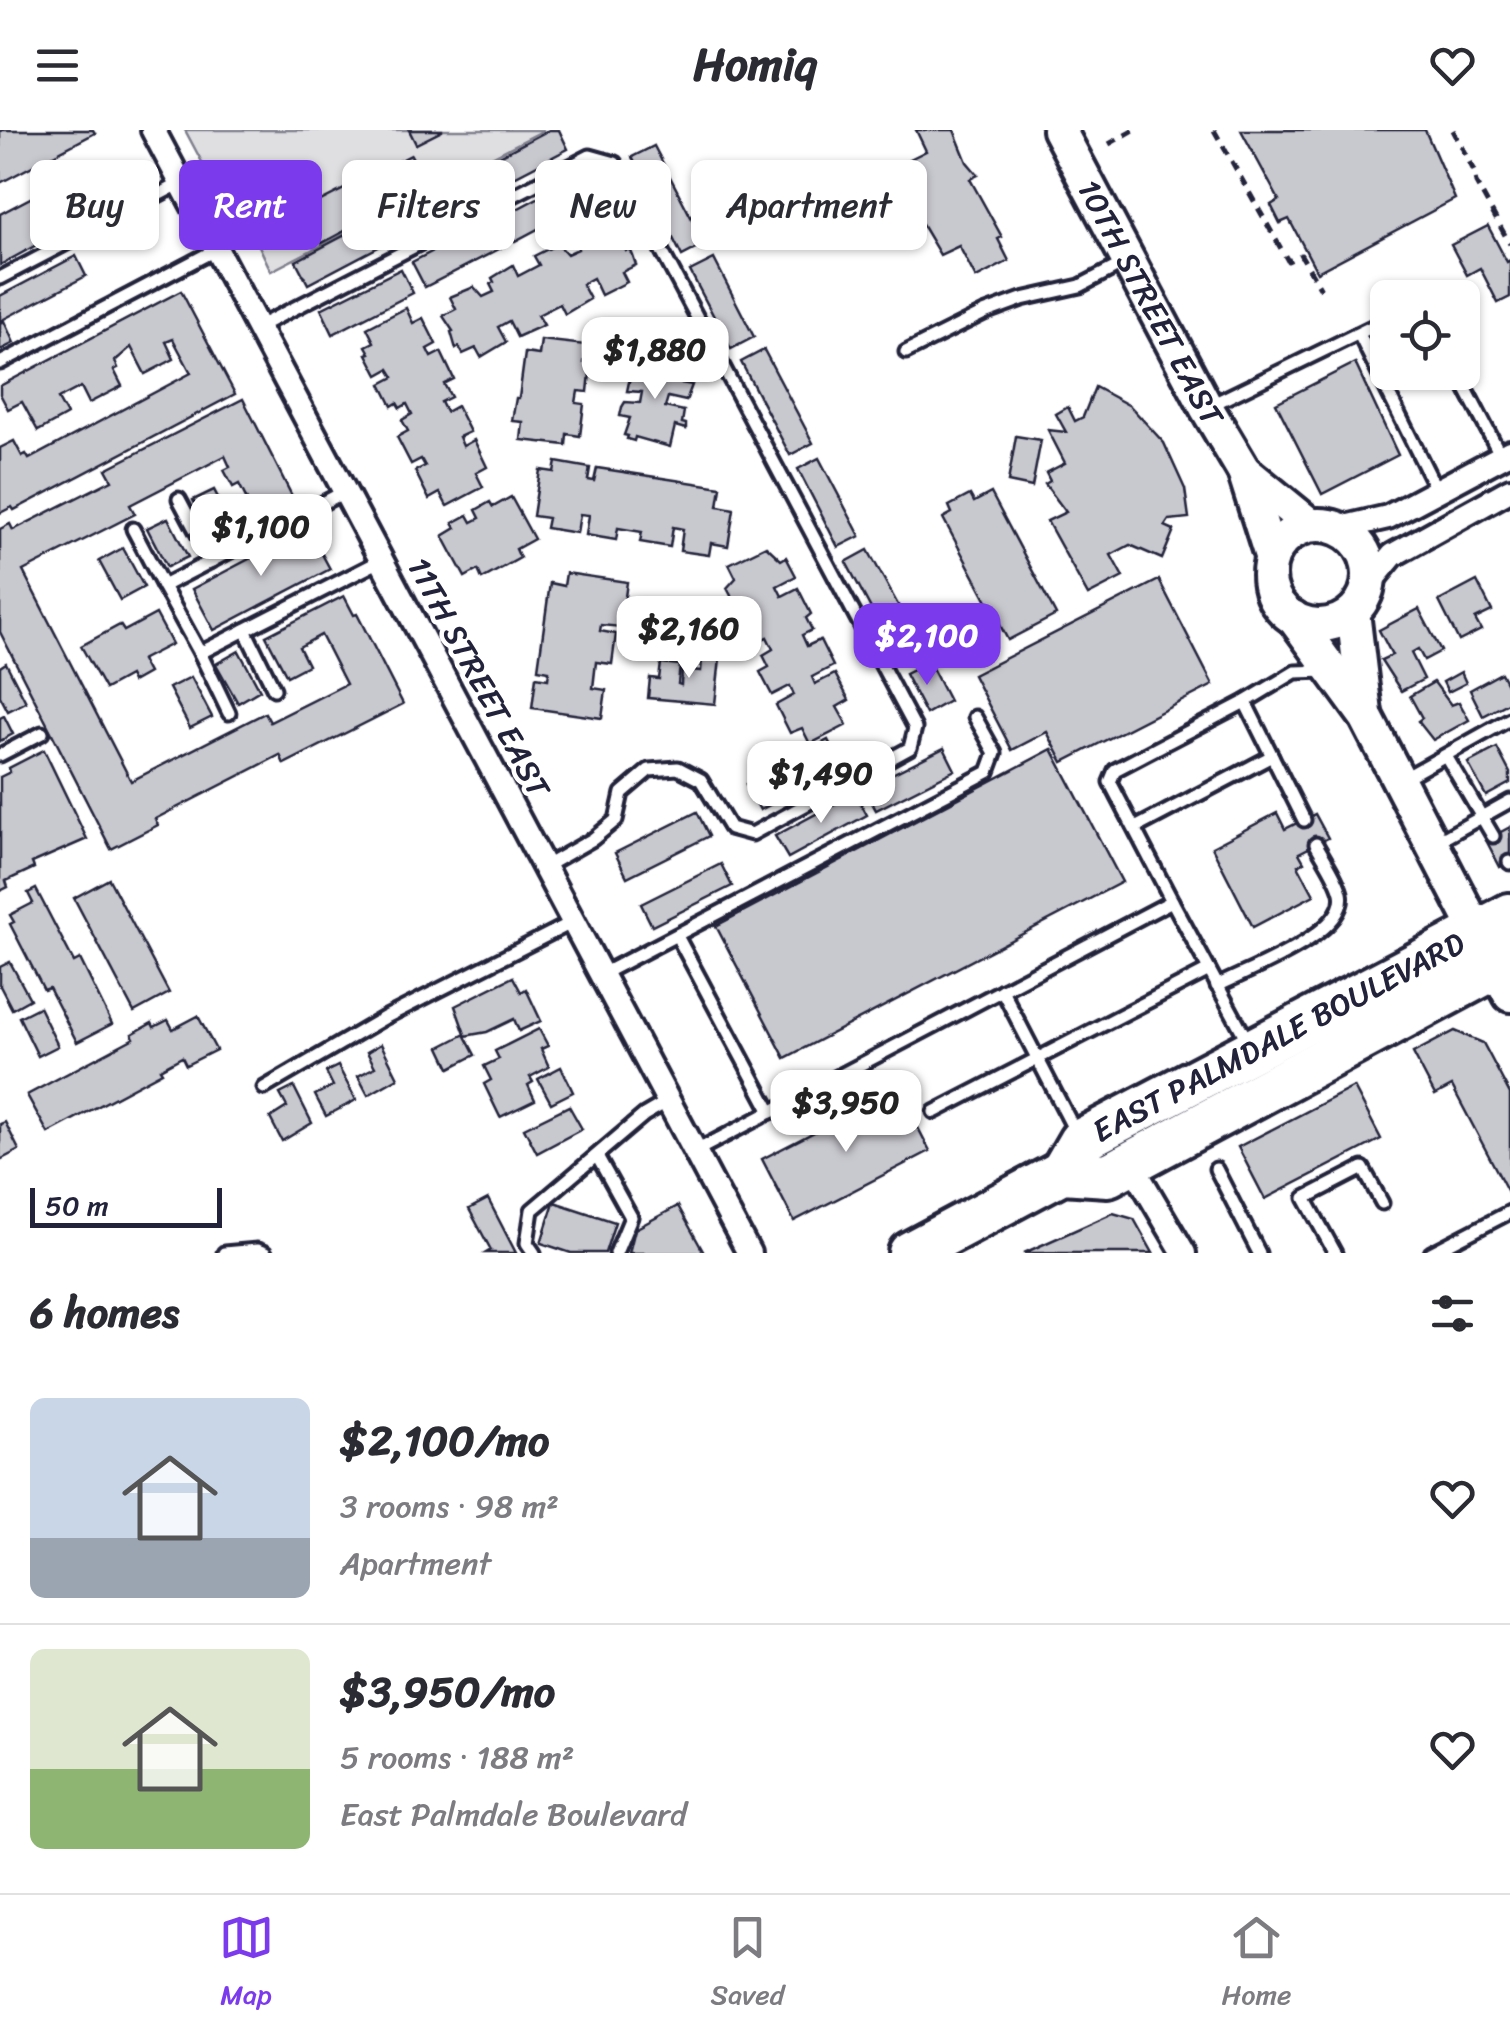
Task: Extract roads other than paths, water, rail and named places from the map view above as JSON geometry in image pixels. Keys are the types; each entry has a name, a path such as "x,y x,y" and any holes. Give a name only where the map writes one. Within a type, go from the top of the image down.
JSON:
{"highway":[{"name":"EAST PALMDALE BOULEVARD","path":"910,1253 1252,1050 1501,953"},
{"name":"EAST PALMDALE BOULEVARD","path":"1071,1157 1108,1175 1501,953"}],"main road":[{"name":"10TH STREET EAST","path":"1059,130 1206,408 1244,471 1271,556"},
{"name":"10TH STREET EAST","path":"1244,471 1323,527"},
{"path":"1366,717 1360,598 1369,569 1365,554 1356,541 1323,527 1294,531 1271,556 1271,591 1366,717 1434,844 1501,953"},
{"path":"1293,618 1324,625 1360,598"}],"street":[{"name":"11TH STREET EAST","path":"153,130 179,179"},
{"name":"11TH STREET EAST","path":"218,250 749,1253"},
{"path":"1323,527 1388,517 1506,454"},
{"path":"1360,598 1393,554 1510,490"},
{"path":"1131,1163 1184,1253"}],"lane":[{"path":"258,326 590,156 615,163 916,728 910,748 752,834 730,828 700,780 678,768 649,770 622,793 616,820 593,839 544,868"},
{"path":"0,278 179,184"},
{"path":"0,364 213,250"},
{"path":"906,352 984,313 1022,299 1080,286 1128,261"},
{"path":"1206,408 1370,328"},
{"path":"1358,334 1438,491"},
{"path":"1469,390 1506,454"},
{"path":"163,586 344,492"},
{"path":"179,499 212,561"},
{"path":"132,528 229,712"},
{"path":"200,653 380,561"},
{"path":"245,630 274,689"},
{"path":"1252,1050 1110,782 1115,770 1295,672 1330,671"},
{"path":"1245,702 1304,820"},
{"path":"602,974 988,772 995,753 976,718"},
{"path":"1401,780 1510,720"},
{"path":"0,755 42,733"},
{"path":"1135,828 1272,756"},
{"path":"1446,756 1493,836"},
{"path":"1434,844 1506,804 1510,822"},
{"path":"1218,986 1325,931 1340,912 1341,894 1316,844"},
{"path":"696,1151 1172,901"},
{"path":"264,1088 384,1018 573,922"},
{"path":"677,936 771,1112"},
{"path":"934,1112 1209,970"},
{"path":"1002,990 1039,1056 1071,1157"},
{"path":"534,1253 528,1243 532,1210 644,1114 668,1101"},
{"path":"596,1156 631,1217 616,1253"},
{"path":"1335,1253 1305,1198 1363,1168 1382,1202"},
{"path":"1216,1169 1259,1253"},
{"path":"1431,1253 1510,1212"},
{"path":"224,1253 266,1253"}]}
